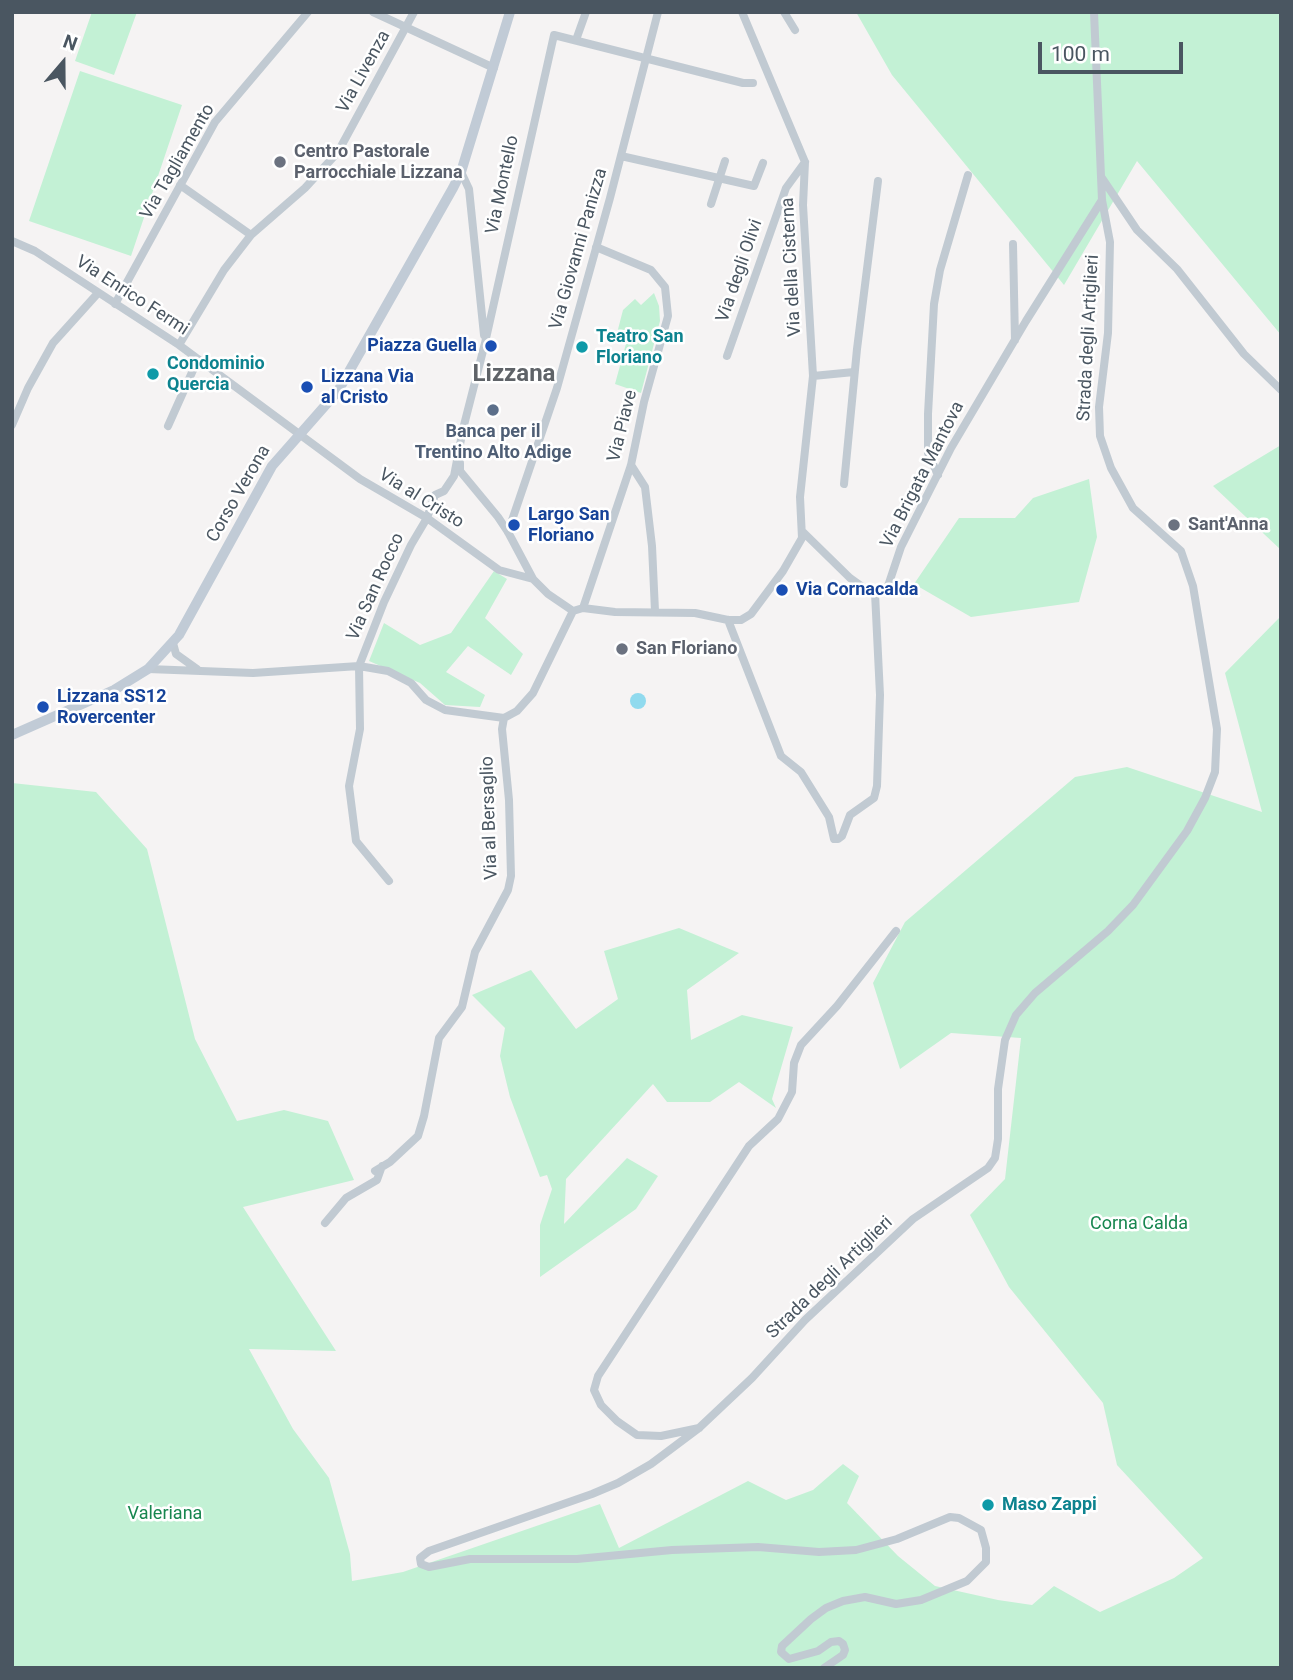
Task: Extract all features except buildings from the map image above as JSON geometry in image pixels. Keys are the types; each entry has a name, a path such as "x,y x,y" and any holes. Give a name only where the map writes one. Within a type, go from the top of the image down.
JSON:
{"main road":[{"name":"Corso Verona","path":"12,735 114,690 148,669 172,649 272,466 338,391 461,172 510,12"}],"street":[{"name":"Via Tagliamento","path":"115,304 215,122 308,12"},
{"path":"373,12 494,68"},
{"name":"Via Livenza","path":"179,345 224,270 251,235 305,188 338,152 414,12"},
{"path":"586,12 576,40 646,60 743,83 753,83"},
{"name":"Via Giovanni Panizza","path":"508,531 557,388 658,12"},
{"name":"Via della Cisterna","path":"742,12 805,162 803,205 813,376 800,497 799,515 803,532"},
{"path":"784,12 795,30"},
{"name":"Strada degli Artiglieri","path":"824,1668 845,1650 839,1641 831,1642 818,1651 789,1659 781,1652 782,1646 818,1614 844,1601 865,1597 896,1604 920,1600 967,1581 986,1562 986,1548 981,1530 959,1518 950,1517 897,1539 856,1550 819,1552 758,1547 672,1550 576,1559 470,1559 429,1567 421,1564 421,1558 429,1551 618,1483 651,1464 699,1428 752,1378 805,1320 913,1219 988,1168 995,1158 998,1139 998,1089 1005,1040 1016,1015 1035,993 1108,931 1133,905 1187,831 1205,798 1215,772 1217,729 1193,586 1181,551 1133,508 1111,468 1100,436 1099,407 1108,333 1110,242 1102,200 1094,12"},
{"name":"Via Montello","path":"459,450 554,34 576,40"},
{"path":"621,156 754,186 763,163"},
{"path":"711,204 725,161"},
{"name":"Via degli Olivi","path":"727,356 786,188 805,162"},
{"path":"461,172 469,189 485,343"},
{"path":"938,475 928,453 934,304 940,270 968,176"},
{"path":"1101,176 1137,230 1177,269 1244,354 1281,390"},
{"path":"844,484 854,372 878,181"},
{"path":"180,185 251,235"},
{"name":"Via Brigata Mantova","path":"875,593 887,589 901,547 938,475 1015,340 1102,200"},
{"name":"Via Enrico Fermi","path":"12,241 36,251 179,345 298,434"},
{"path":"1013,244 1015,340"},
{"name":"Via Piave","path":"583,608 631,464 644,402 668,316 665,287 651,270 596,247"},
{"path":"12,425 28,388 53,343 98,293"},
{"path":"168,426 198,359"},
{"path":"813,376 854,372"},
{"name":"Via al Cristo","path":"298,434 360,479 427,518 499,570 533,579"},
{"path":"459,450 460,471 508,531 533,579 548,594 573,611"},
{"name":"Via San Rocco","path":"359,666 384,602 411,544 427,518 435,495 444,491 454,476 459,450"},
{"path":"631,464 645,487 652,545 655,611"},
{"path":"728,620 781,756 801,772 829,817 834,839 842,836 850,815 874,798 877,786 880,760 880,695 875,593 850,578 803,532"},
{"path":"148,669 253,673 359,666 388,671 411,683 426,701 445,710 504,718 517,711 533,692 573,611 583,608 615,612 695,613 741,620 751,614 783,571 803,532"},
{"path":"175,669 168,663 172,649 197,669"},
{"path":"359,666 360,729 349,786 356,841 389,881"},
{"name":"Via al Bersaglio","path":"325,1223 336,1218 352,1194 377,1180 379,1168 418,1136 439,1038 462,1007 475,952 508,890 511,876 509,800 502,729 504,718"},
{"path":"699,1428 661,1436 637,1435 601,1405 594,1390 598,1376 749,1146 778,1119 792,1092 794,1063 801,1045 837,1006 896,931"}],"green space":[{"path":"92,12 137,12 114,75 75,61"},
{"path":"856,12 1281,12 1281,335 1137,161 1064,285 892,75"},
{"path":"80,71 182,105 131,256 29,221"},
{"path":"654,293 659,306 660,321 641,393 615,384 627,340 616,337 623,310 635,299 641,305"},
{"path":"1281,445 1281,550 1213,486"},
{"path":"1089,479 1097,537 1079,602 971,617 914,584 959,518 1015,518 1033,498"},
{"path":"494,571 507,579 485,618 523,654 511,675 468,646 446,672 485,695 480,707 445,705 420,683 369,661 384,623 420,645 451,633"},
{"path":"1281,616 1281,1668 12,1668 12,783 96,792 147,849 195,1039 237,1121 284,1110 328,1121 354,1180 243,1207 336,1351 249,1349 293,1429 329,1478 350,1554 352,1581 403,1572 600,1504 619,1548 748,1481 786,1500 813,1490 843,1464 859,1476 847,1503 898,1556 935,1586 1032,1605 1054,1586 1100,1612 1174,1578 1203,1558 1117,1465 1103,1403 1009,1287 970,1215 1005,1179 1021,1038 951,1033 900,1069 873,983 905,922 1075,777 1127,767 1262,812 1225,673"},
{"path":"679,928 739,953 687,990 691,1040 742,1015 793,1027 772,1099 776,1108 739,1082 710,1102 667,1102 653,1084 566,1179 564,1224 627,1158 658,1176 636,1209 540,1277 540,1225 552,1189 547,1175 540,1177 510,1097 500,1056 505,1028 472,995 531,970 576,1029 618,999 604,951"}],"water":[{"path":"638,693 644,695 644,707 638,709 632,707 630,701 632,695"}],"place":[{"name":"Centro Pastorale Parrocchiale Lizzana","path":"280,162"},
{"name":"Piazza Guella","path":"491,346"},
{"name":"Teatro San Floriano","path":"582,347"},
{"name":"Condominio Quercia","path":"153,374"},
{"name":"Lizzana Via al Cristo","path":"307,387"},
{"name":"Banca per il Trentino Alto Adige","path":"493,410"},
{"name":"Largo San Floriano","path":"514,525"},
{"name":"Sant'Anna","path":"1174,525"},
{"name":"Via Cornacalda","path":"782,590"},
{"name":"San Floriano","path":"622,649"},
{"name":"Lizzana SS12 Rovercenter","path":"43,707"},
{"name":"Maso Zappi","path":"988,1505"}],"district":[{"name":"Lizzana","path":"514,375"}],"park label":[{"name":"Corna Calda","path":"1139,1224"},
{"name":"Valeriana","path":"165,1514"}]}
